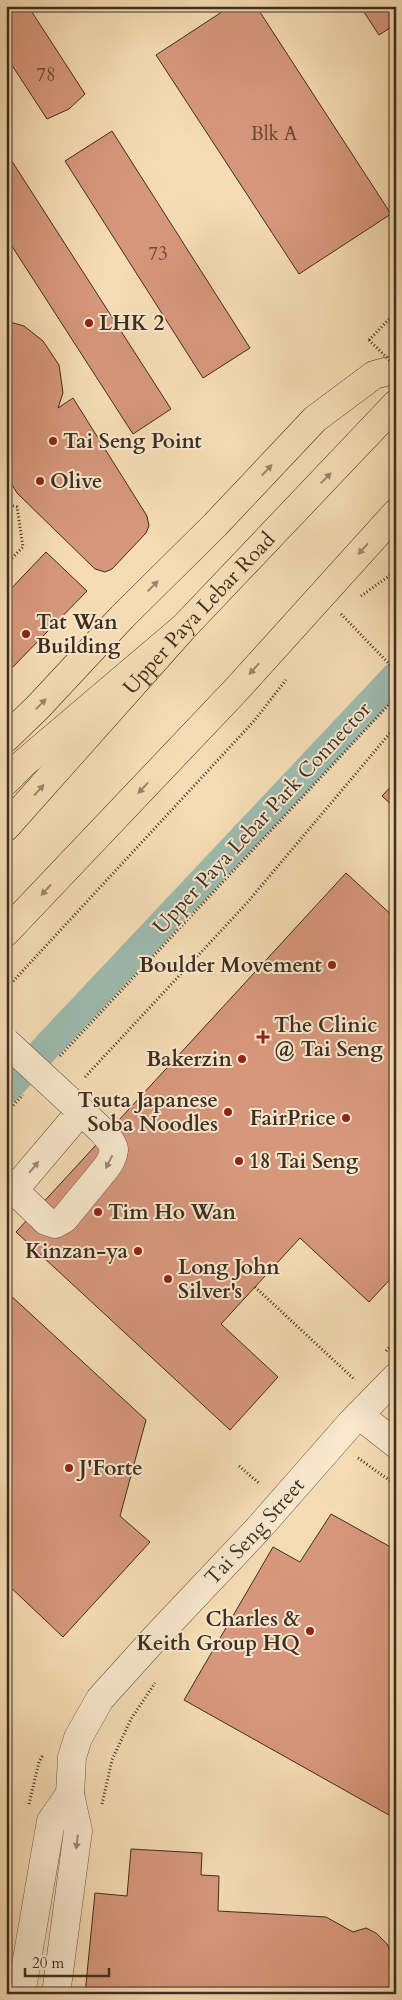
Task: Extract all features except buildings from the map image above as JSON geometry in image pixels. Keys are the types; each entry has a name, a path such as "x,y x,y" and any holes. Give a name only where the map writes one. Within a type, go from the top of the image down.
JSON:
{"main road":[{"path":"6,738 38,707 122,617 215,525 315,419 374,375 396,368"},
{"name":"Upper Paya Lebar Road","path":"6,827 184,627 396,404"},
{"path":"6,932 236,690 396,513"},
{"path":"6,781 24,762 184,627"}],"street":[{"path":"6,1042 78,1099"},
{"name":"Tai Seng Street","path":"56,1994 78,1831 70,1794 72,1757 78,1738 100,1699 154,1638 258,1529 378,1430 396,1377"},
{"path":"21,1994 51,1822 70,1794"},
{"path":"6,1965 32,1932"}],"path":[{"path":"396,312 369,340 396,368"},
{"path":"6,504 17,507 23,547 6,564"},
{"path":"360,596 396,571"},
{"path":"346,607 339,612 396,672"},
{"path":"6,989 254,721 290,674"},
{"name":"Upper Paya Lebar Park Connector","path":"54,1062 396,697"},
{"path":"78,1099 396,726"},
{"path":"6,1112 27,1091"},
{"path":"255,1287 358,1382"},
{"path":"378,1430 356,1456 396,1485"},
{"path":"239,1466 263,1487"},
{"path":"100,1812 112,1760 130,1719 157,1680"}],"waterway":[{"path":"6,1090 396,676"}],"place":[{"name":"LHK 2","path":"89,323"},
{"name":"Tai Seng Point","path":"53,441"},
{"name":"Olive","path":"40,481"},
{"name":"Tat Wan Building","path":"26,634"},
{"name":"Boulder Movement","path":"332,965"},
{"name":"The Clinic @ Tai Seng","path":"263,1037"},
{"name":"Bakerzin","path":"242,1059"},
{"name":"Tsuta Japanese Soba Noodles","path":"228,1112"},
{"name":"FairPrice","path":"346,1118"},
{"name":"18 Tai Seng","path":"239,1161"},
{"name":"Tim Ho Wan","path":"98,1212"},
{"name":"Kinzan-ya","path":"138,1251"},
{"name":"Long John Silver's","path":"168,1279"},
{"name":"J'Forte","path":"69,1468"},
{"name":"Charles & Keith Group HQ","path":"310,1631"}]}
